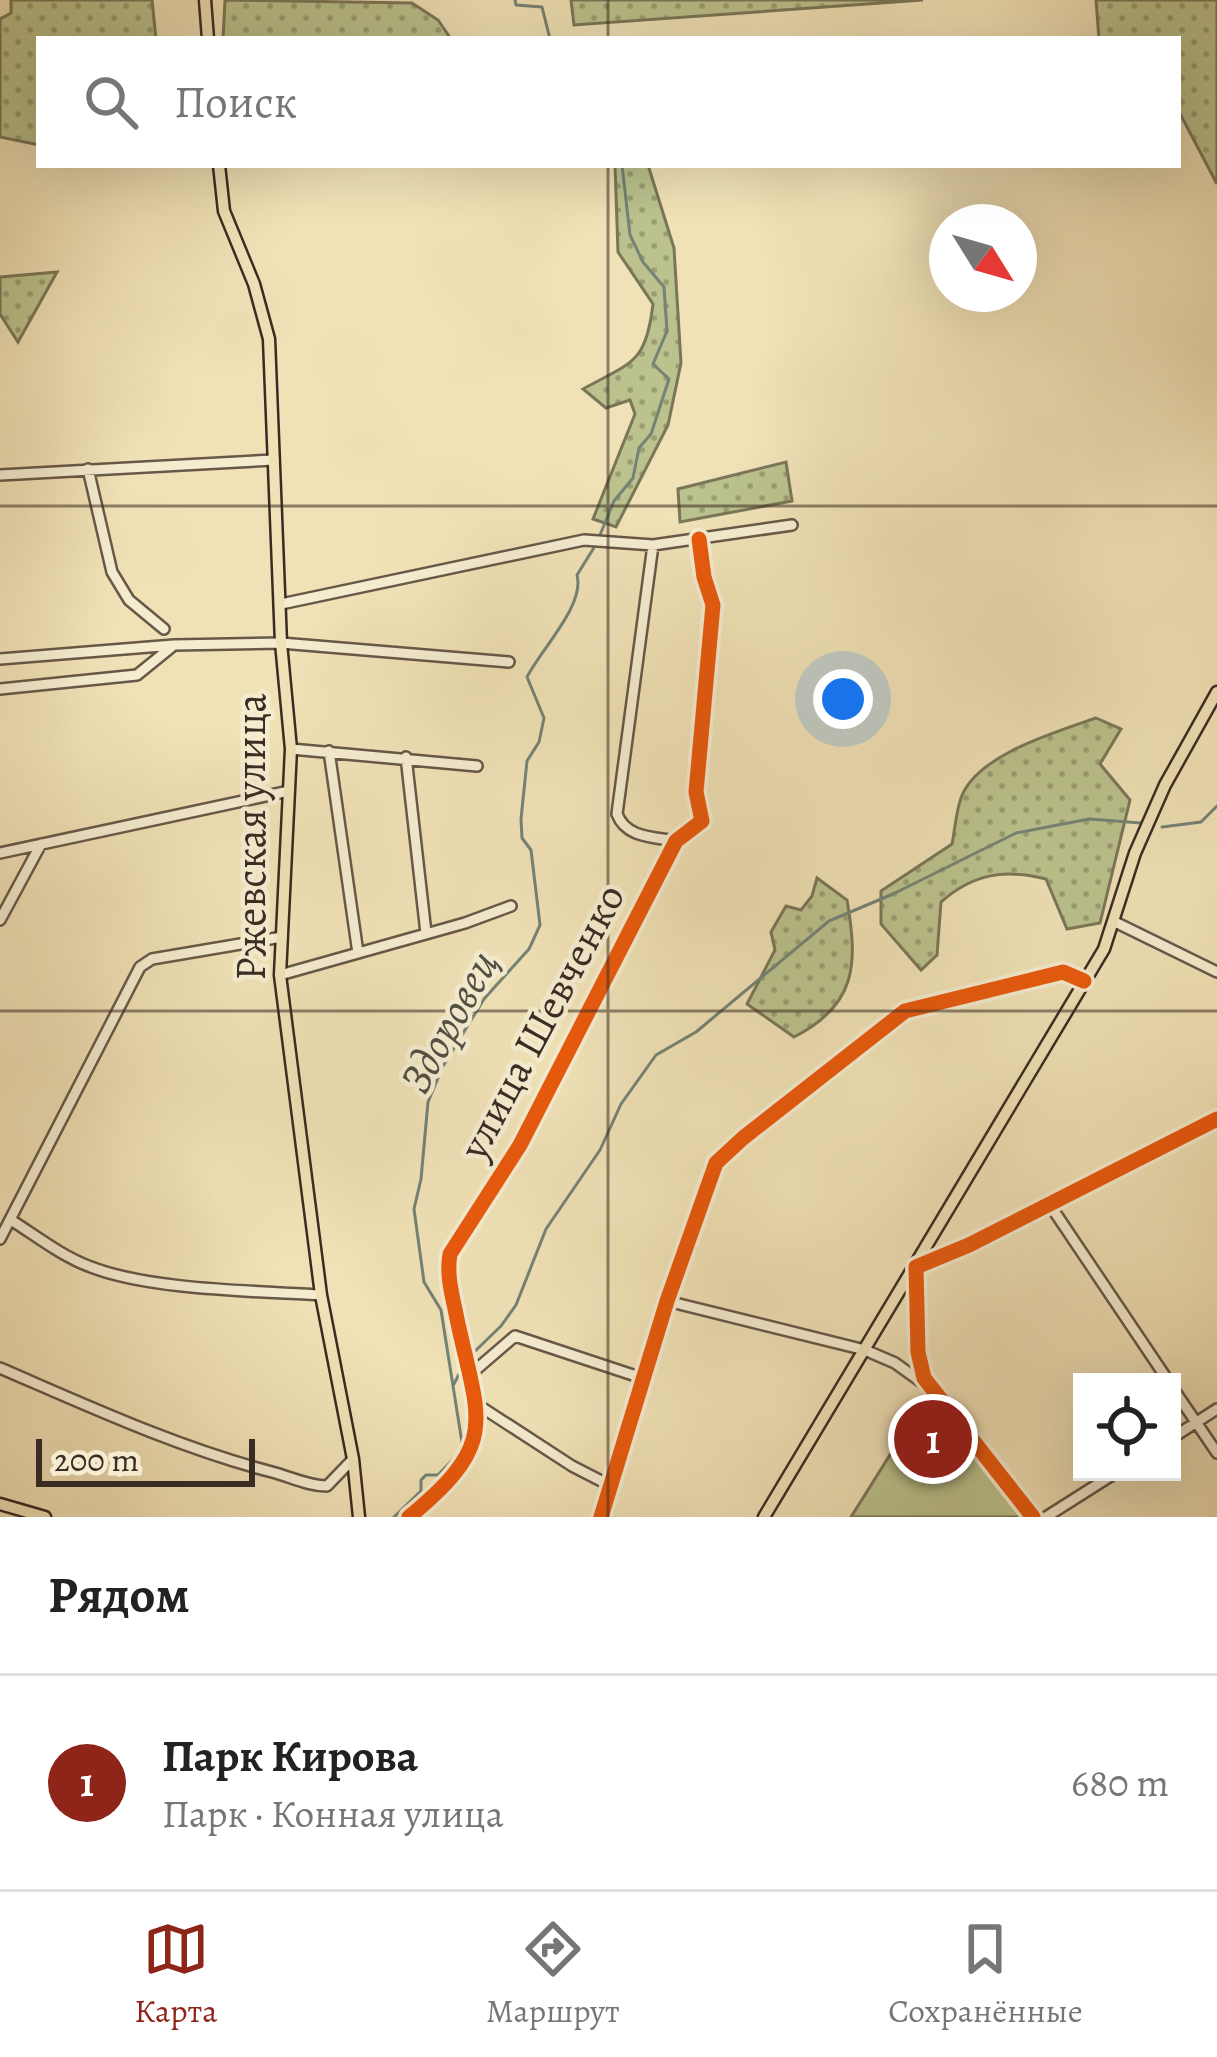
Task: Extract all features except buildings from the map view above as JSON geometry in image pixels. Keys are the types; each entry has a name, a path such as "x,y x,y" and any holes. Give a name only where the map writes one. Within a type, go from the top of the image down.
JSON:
{"main road":[{"path":"205,0 208,36"},
{"name":"Ржевская улица","path":"219,168 224,212 266,320 280,644 291,749 280,975 321,1295 353,1460 358,1516"},
{"path":"764,1517 1084,981 1115,922 1136,853 1159,800 1217,692"},
{"path":"0,1504 45,1517"}],"street":[{"path":"0,475 274,460"},
{"path":"88,470 112,572 129,600 164,629"},
{"path":"281,604 584,539 653,545 792,525"},
{"name":"улица Шевченко","path":"409,1517 463,1466 477,1418 472,1373 447,1271 450,1254 520,1144 676,841 702,821 696,792 713,605 704,578 700,538"},
{"path":"653,545 617,814 619,822 636,835 676,841"},
{"path":"0,657 174,645 280,644 509,662"},
{"path":"0,689 137,675 174,645"},
{"path":"291,749 477,766"},
{"path":"329,751 358,953"},
{"path":"406,757 426,933"},
{"path":"0,853 289,791"},
{"path":"0,920 41,844"},
{"path":"280,975 511,906"},
{"path":"1115,922 1217,972"},
{"path":"0,1239 140,968 152,959 282,937"},
{"path":"601,1517 667,1300 716,1163 905,1011 1063,972 1084,981"},
{"path":"930,1388 919,1352 916,1267 1217,1119"},
{"path":"1049,1204 1163,1373"},
{"path":"11,1220 84,1265 110,1274 220,1289 321,1295"},
{"path":"899,1295 915,1298"},
{"path":"667,1300 865,1350 895,1363 930,1388 1034,1517"},
{"path":"472,1373 515,1336 645,1379"},
{"path":"895,1363 907,1364 919,1352"},
{"path":"0,1368 204,1450 308,1484 327,1486 353,1460"},
{"path":"1181,1400 1217,1453"},
{"path":"477,1404 611,1486"},
{"path":"1181,1432 1217,1409"},
{"path":"1046,1517 1103,1481"}],"green space":[{"path":"11,0 152,0 156,36 36,36 36,144 0,137 0,19 11,13"},
{"path":"225,0 412,3 438,20 449,36 223,36"},
{"path":"571,0 923,0 574,25"},
{"path":"1096,0 1217,0 1217,184 1181,116 1181,36 1099,36"},
{"path":"615,168 649,168 674,248 681,363 668,425 616,527 593,519 635,414 630,400 606,408 583,389 634,359 646,339 653,304 618,252"},
{"path":"57,272 18,342 0,314 0,277"},
{"path":"786,462 792,501 680,522 678,489"},
{"path":"1096,718 1121,729 1100,764 1130,800 1100,923 1067,929 1046,879 1017,874 978,879 941,902 937,955 921,970 881,924 881,891 952,844 961,798 983,769 1019,747"},
{"path":"817,878 847,900 852,963 841,996 830,1011 794,1037 747,1004 775,950 771,932 786,906 801,910"},
{"path":"925,1399 950,1418 1027,1517 851,1517"}],"waterway":[{"name":"Здоровец","path":"515,0 516,5 542,7 549,36"},
{"name":"Здоровец","path":"600,535 614,501 633,478 639,448 651,434 669,379 653,364 667,331 664,287 643,262 630,235 622,168"},
{"name":"Здоровец","path":"394,1517 421,1491 426,1475 438,1475 463,1449 441,1310 424,1282 414,1209 428,1102 443,1066 484,999 529,949 540,925 531,850 522,838 521,819 527,761 539,742 544,718 527,677 569,613 577,575 595,546"},
{"path":"1162,827 1201,822 1217,806"},
{"path":"470,1356 516,1305 546,1229 656,1055 696,1032 829,921 1016,833 1089,819 1141,823"},
{"path":"454,1384 463,1366"}],"cycle path":[{"path":"409,1517 458,1469 475,1428 472,1383 451,1287 450,1254 520,1145 676,841 702,821 696,792 713,605 699,539"},
{"path":"601,1517 667,1301 716,1163 905,1011 1063,972 1084,981"},
{"path":"1033,1517 924,1378 918,1352 916,1267 969,1245 1217,1119"}],"place":[{"name":"Парк Кирова","path":"933,1439"}]}
